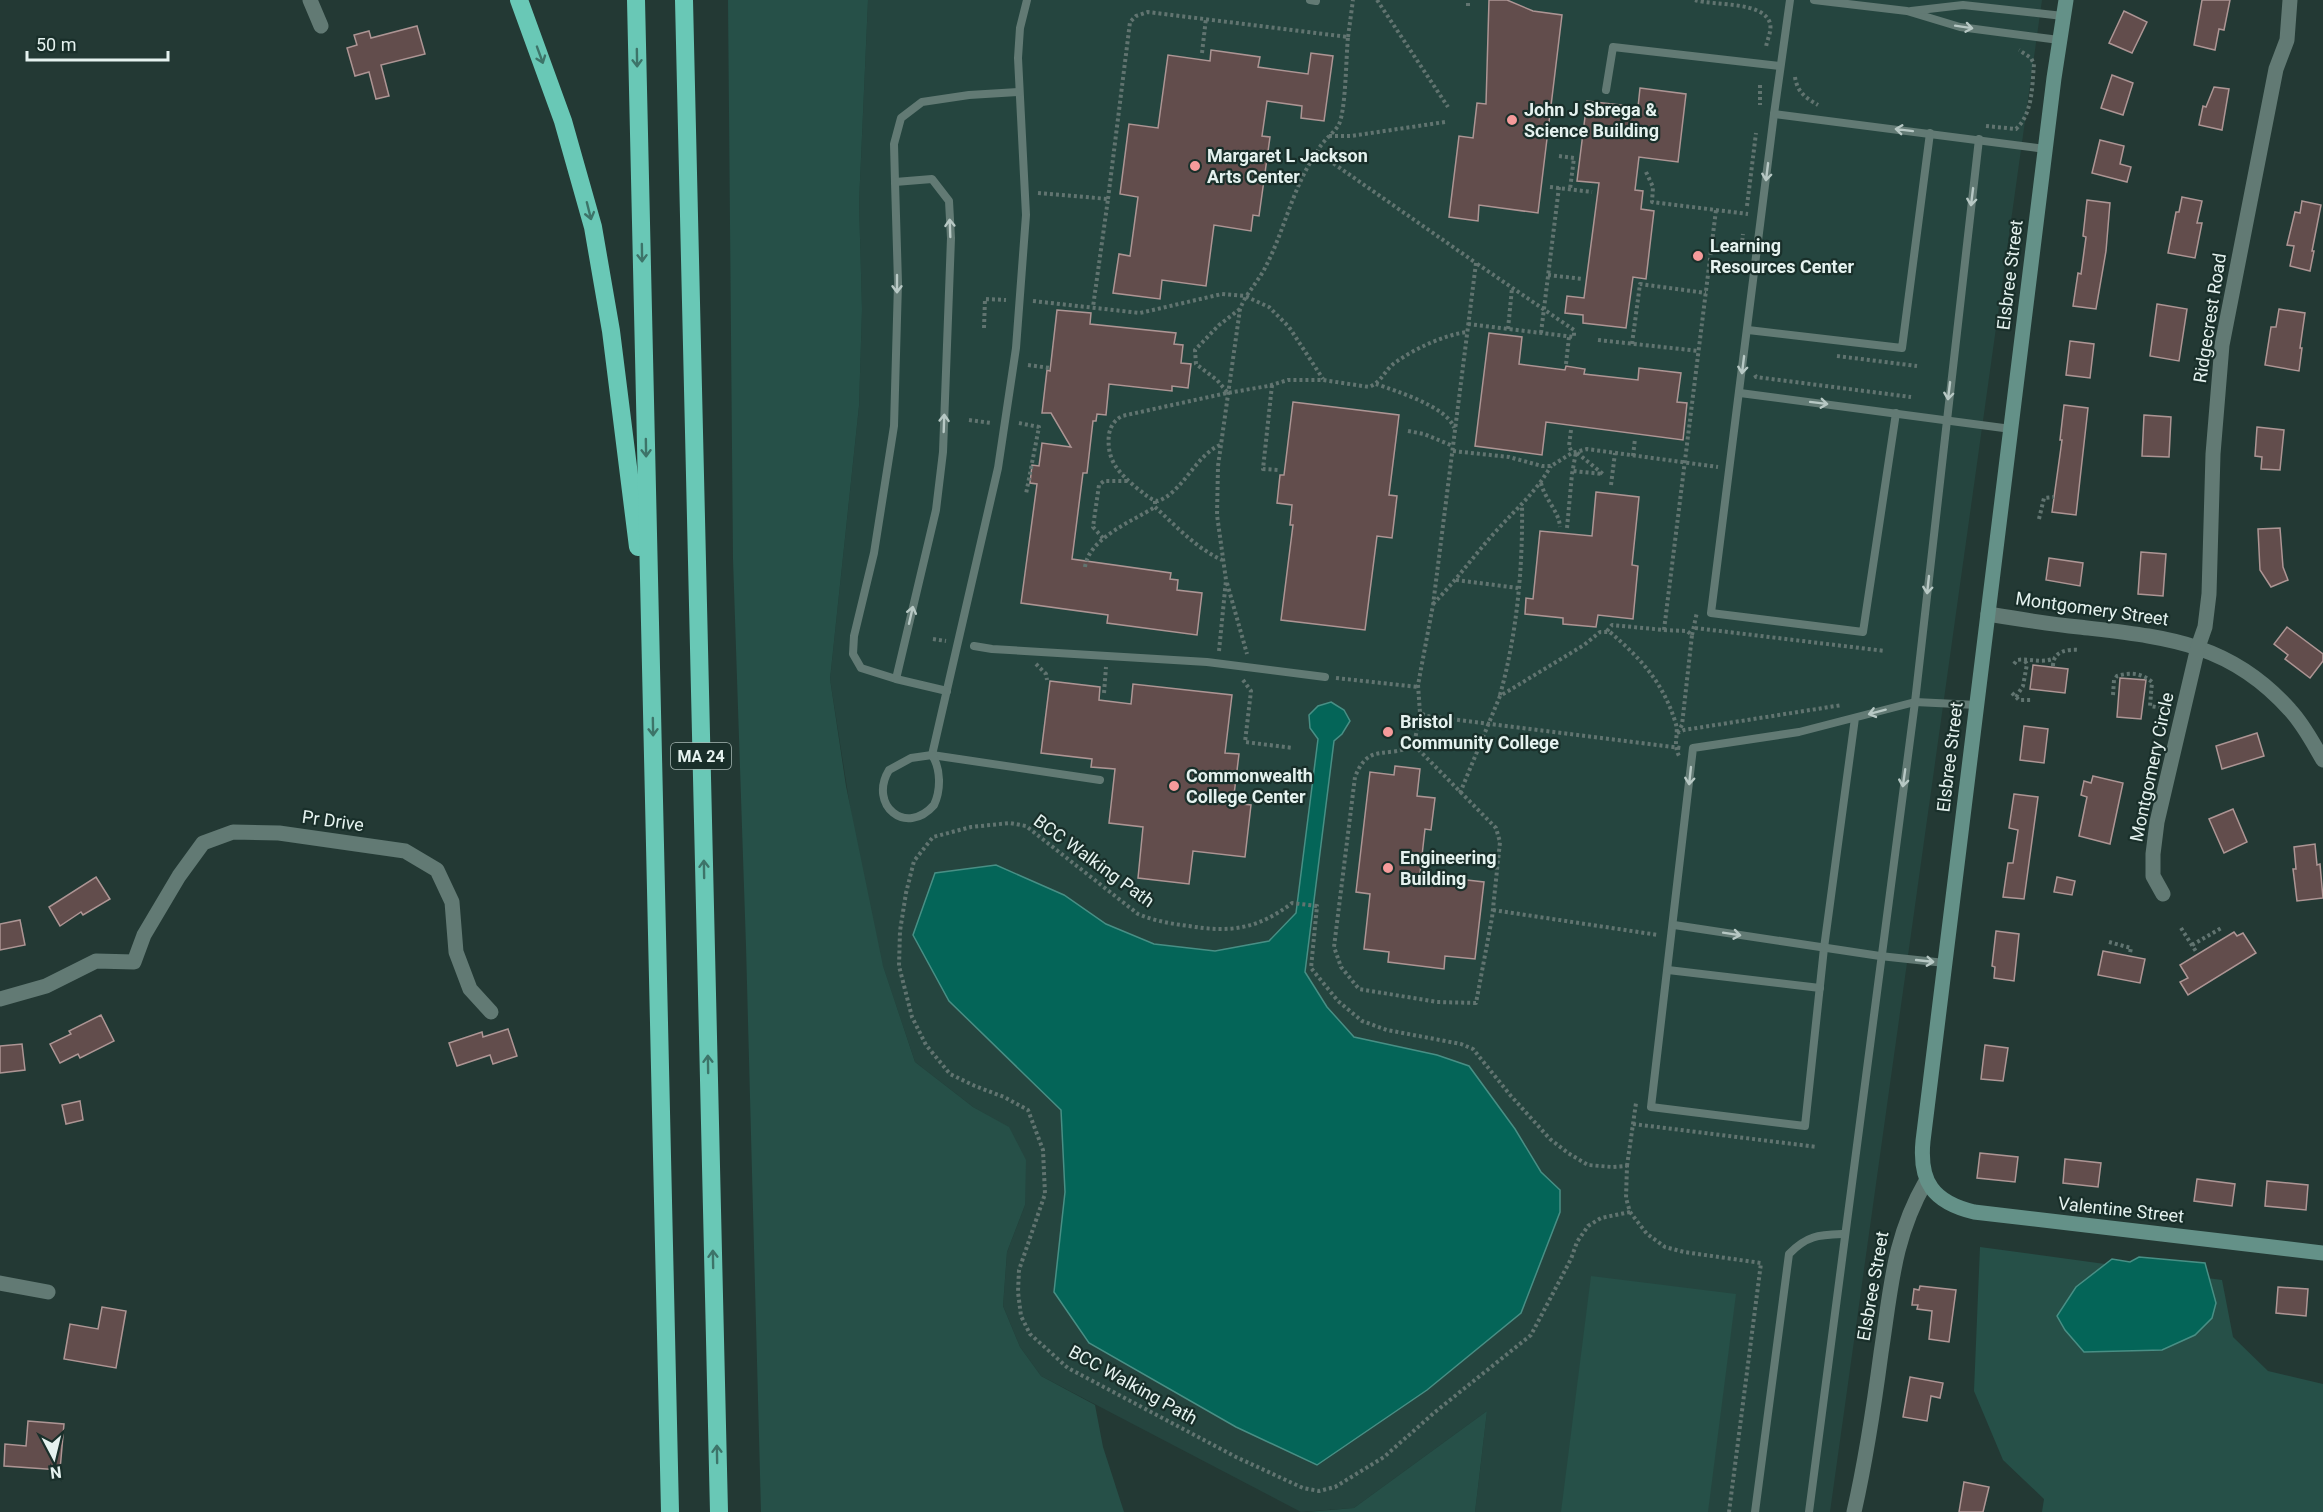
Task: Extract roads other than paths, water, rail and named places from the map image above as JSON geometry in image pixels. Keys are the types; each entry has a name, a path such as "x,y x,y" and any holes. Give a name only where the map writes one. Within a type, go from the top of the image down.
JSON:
{"highway":[{"path":"519,0 563,121 584,191 600,264 632,492 652,691"},
{"name":"MA 24","path":"636,0 670,1512"},
{"name":"MA 24","path":"684,0 719,1512"}],"street":[{"path":"310,0 321,26"},
{"name":"Elsbree Street","path":"1854,1512 1873,1413 1894,1263 1907,1216 1926,1181 1922,1168 1922,1153 2045,149 2066,0"},
{"name":"Ridgecrest Road","path":"2198,647 2205,627 2209,594 2213,454 2222,345 2276,69 2287,40 2290,0"},
{"name":"Montgomery Street","path":"1988,615 2142,633 2198,647 2235,665 2277,696 2303,726 2323,760"},
{"name":"Montgomery Circle","path":"2163,894 2153,876 2157,822 2198,647"},
{"name":"Pr Drive","path":"0,999 46,986 96,961 134,962 150,925 179,876 203,843 233,832 279,833 405,851 437,870 452,902 456,952 470,989 491,1012"},
{"name":"Valentine Street","path":"1926,1181 1946,1202 1964,1210 1984,1214 2323,1253"},
{"path":"0,1283 48,1292"}],"lane":[{"path":"1027,0 1019,41 1026,215 1018,324 998,468 932,755 936,761 939,784 934,805 917,817 909,819 893,814 887,808 882,790 889,770 911,758 932,755 1100,780"},
{"path":"1310,0 1316,1"},
{"path":"1790,0 1711,613 1863,632 1896,413"},
{"path":"1814,0 1908,11 1960,27 2059,40"},
{"path":"1908,11 1964,5 2063,16"},
{"path":"1606,90 1613,48 1780,66"},
{"path":"946,691 897,675 861,668 853,654 854,636 874,553 894,426 898,283 894,144 901,118 922,102 969,94 1020,92"},
{"path":"1774,114 2045,149"},
{"path":"1748,330 1902,348 1930,133"},
{"path":"1809,1512 1915,702 1979,139"},
{"path":"895,182 933,179 949,201 951,238 943,452 936,510 897,675"},
{"path":"1740,393 2011,429"},
{"path":"974,646 1217,664 1325,677"},
{"path":"1855,718 1824,948 1805,1126 1651,1107 1693,748 1798,732 1915,702 1977,705"},
{"path":"1674,925 1880,956 1945,963"},
{"path":"1668,970 1820,988"},
{"path":"1755,1512 1789,1254 1800,1242 1820,1235 1844,1234"}],"place":[{"name":"John J Sbrega & Science Building","path":"1512,120"},
{"name":"Margaret L Jackson Arts Center","path":"1195,166"},
{"name":"Learning Resources Center","path":"1698,256"},
{"name":"Bristol Community College","path":"1388,732"},
{"name":"Commonwealth College Center","path":"1174,786"},
{"name":"Engineering Building","path":"1388,868"}]}
